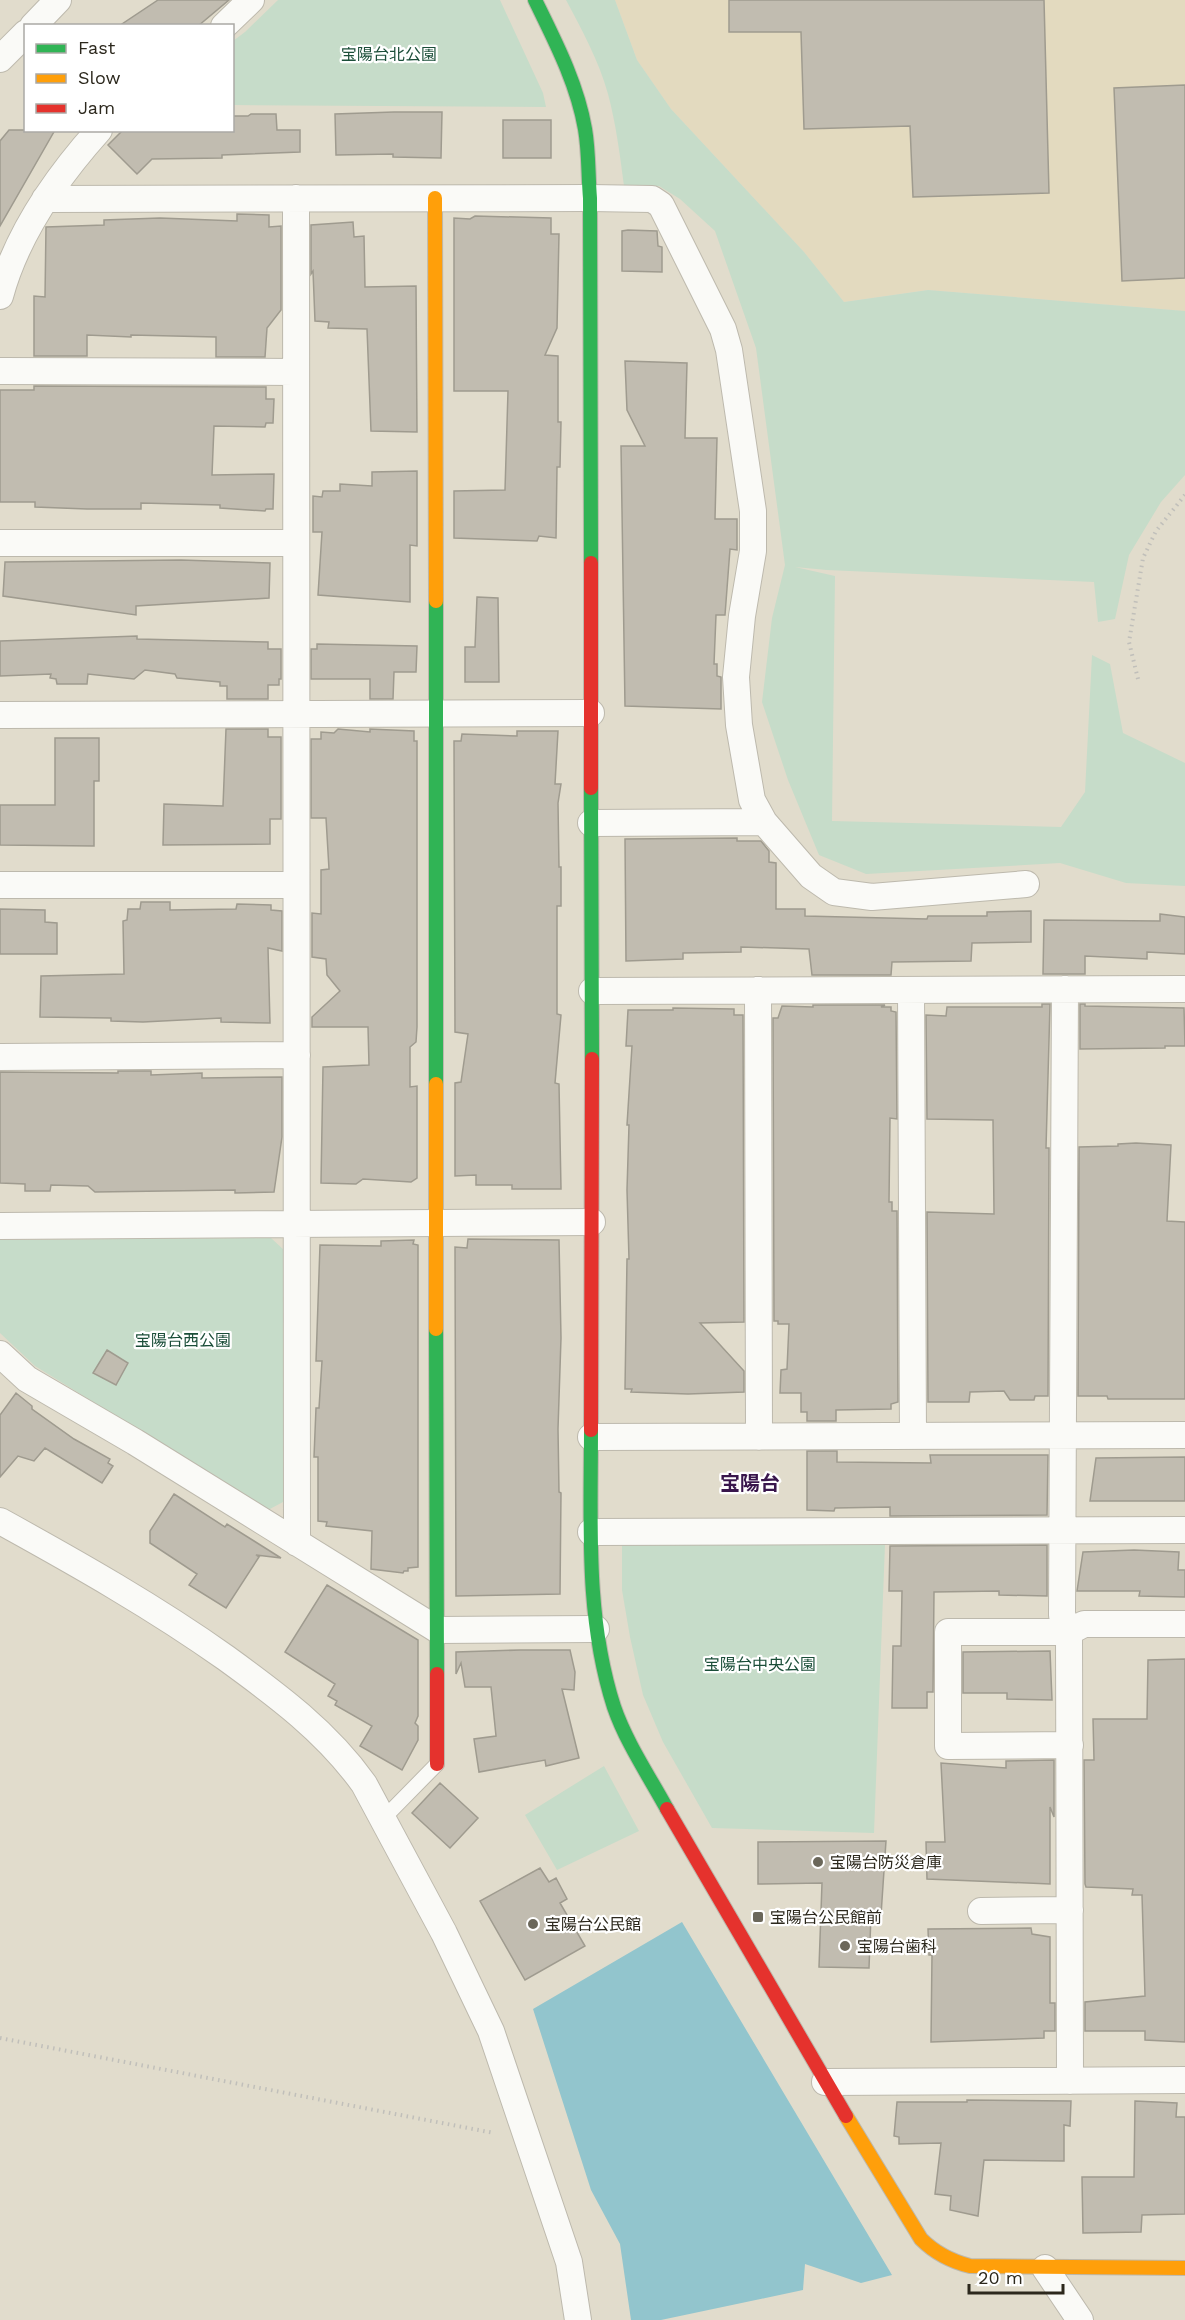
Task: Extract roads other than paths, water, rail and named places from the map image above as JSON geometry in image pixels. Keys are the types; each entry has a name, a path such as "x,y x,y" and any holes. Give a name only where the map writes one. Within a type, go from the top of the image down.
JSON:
{"street":[{"path":"35,24 58,0"},
{"path":"226,24 252,0"},
{"path":"535,0 553,36 581,108 586,131 590,198 591,1584 604,1674 615,1708 629,1739 678,1830 825,2082 921,2240 934,2253 949,2261 970,2266 1185,2268"},
{"path":"0,58 24,35"},
{"path":"0,296 30,224 74,159 97,132"},
{"path":"296,198 297,1544"},
{"path":"435,198 437,1764"},
{"path":"45,199 590,198 651,199 661,204 723,329 729,350 753,511 753,551 742,616 736,677 739,725 752,800 764,822 811,876 834,892 872,897 1026,884"},
{"path":"0,371 296,372"},
{"path":"0,543 296,543"},
{"path":"0,715 591,713"},
{"path":"591,823 764,822"},
{"path":"0,885 296,885"},
{"path":"1065,989 1062,1615 1069,1632 1070,2081"},
{"path":"592,991 1185,989"},
{"path":"758,990 759,1437"},
{"path":"911,990 913,1436"},
{"path":"0,1057 297,1055"},
{"path":"0,1226 592,1222"},
{"path":"0,1354 27,1379 135,1442 438,1630 596,1629"},
{"path":"591,1437 1185,1435"},
{"path":"0,1521 174,1622 307,1720 348,1761 364,1784 444,1933 491,2031 568,2262 578,2320"},
{"path":"591,1532 1185,1530"},
{"path":"1070,1745 948,1746 948,1632 1069,1632 1084,1624 1185,1624"},
{"path":"981,1911 1070,1910"},
{"path":"825,2082 1185,2080"},
{"path":"1045,2268 1080,2320"}],"lane":[{"path":"382,1820 437,1764"}],"water":[{"path":"682,1922 892,2275 861,2283 805,2264 803,2290 661,2320 631,2320 620,2244 591,2190 533,2009"}],"place":[{"name":"宝陽台防災倉庫","path":"818,1862"},
{"name":"宝陽台公民館前","path":"758,1917"},
{"name":"宝陽台公民館","path":"533,1924"},
{"name":"宝陽台歯科","path":"845,1946"}],"district":[{"name":"宝陽台","path":"750,1483"}],"park label":[{"name":"宝陽台北公園","path":"389,54"},
{"name":"宝陽台西公園","path":"183,1340"},
{"name":"宝陽台中央公園","path":"760,1664"}]}
